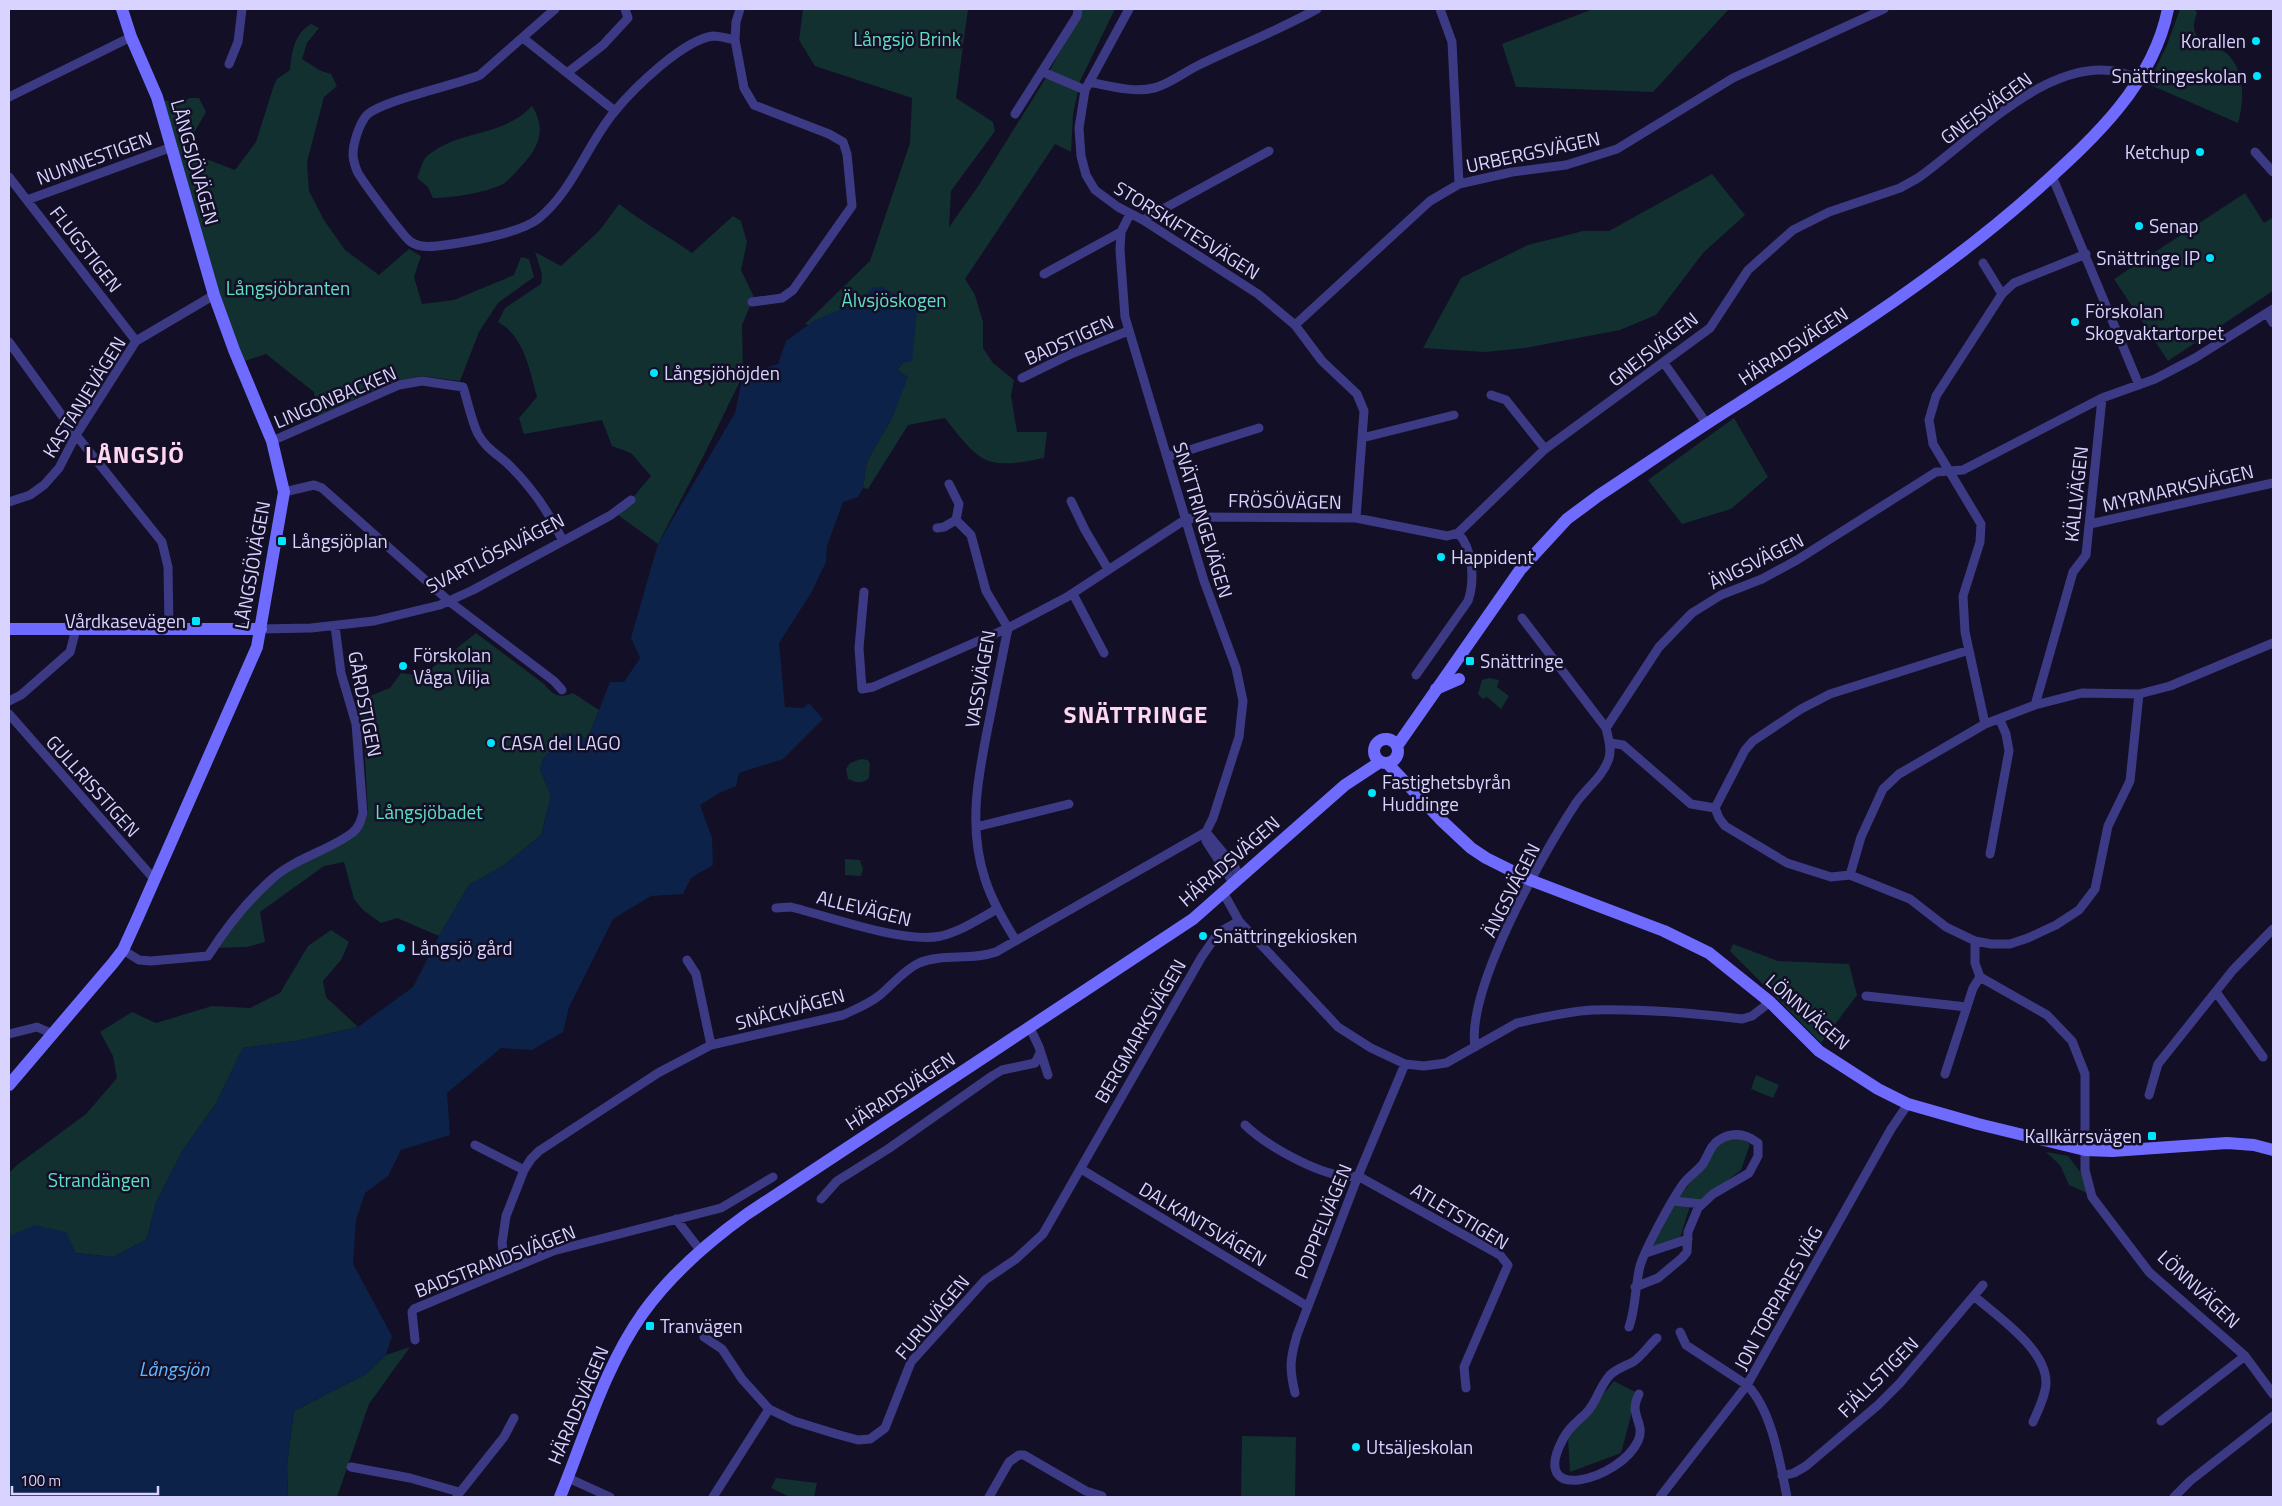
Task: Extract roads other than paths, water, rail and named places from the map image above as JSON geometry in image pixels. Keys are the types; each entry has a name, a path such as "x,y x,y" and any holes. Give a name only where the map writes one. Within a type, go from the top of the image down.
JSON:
{"street":[{"name":"LÅNGSJÖVÄGEN","path":"9,1085 122,950 255,651 261,629 284,492 272,441 234,350 214,295 157,97 131,37 122,9"},
{"path":"229,64 238,42 242,9"},
{"path":"554,9 524,38 480,75 466,81 385,105 367,114 357,134 353,155 357,171 410,242 426,247 439,246 490,236 522,227 537,220 554,205 615,111 670,58 693,44 714,36 736,40"},
{"path":"567,72 618,32 628,18 625,9"},
{"path":"740,9 736,22 736,40 744,88 754,105 829,134 843,142 847,154 852,206 793,290 782,298 752,302"},
{"path":"1015,114 1077,16 1078,9"},
{"name":"STORSKIFTESVÄGEN","path":"1129,9 1087,86 1078,128 1081,156 1090,184 1102,196 1229,274 1295,325 1322,361 1357,394"},
{"path":"1043,72 1087,86 1126,89 1163,86 1185,72 1282,28 1317,9"},
{"path":"1440,9 1452,42 1459,184"},
{"name":"URBERGSVÄGEN","path":"1295,325 1430,201 1459,184 1498,174 1566,165 1617,149 1733,78 1884,9"},
{"name":"HÄRADSVÄGEN","path":"560,1497 613,1365 642,1314 700,1250 747,1214 1030,1028 1192,919 1224,894 1345,785 1388,754 1520,570 1567,520 1598,496 1706,424 1834,344 1907,293 2004,219 2052,176 2106,124 2140,80 2158,41 2168,9"},
{"path":"9,97 131,37"},
{"path":"524,38 615,111"},
{"name":"GNEJSVÄGEN","path":"1458,533 1545,449 1710,328 1748,270 1793,230 1808,220 1900,188 1918,178 2023,97 2043,85 2075,74 2100,70 2118,70 2140,80"},
{"name":"NUNNESTIGEN","path":"27,200 172,148"},
{"path":"1142,220 1269,151"},
{"path":"2255,152 2273,172"},
{"path":"2052,176 2139,385"},
{"name":"FLUGSTIGEN","path":"9,177 136,341"},
{"name":"SNÄTTRINGEVÄGEN","path":"1130,214 1121,232 1121,287 1128,331 1204,581 1236,668 1244,701 1239,737 1213,818 1206,832"},
{"path":"1044,274 1121,232"},
{"path":"1986,724 1965,632 1963,596 1980,542 1981,524 1933,444 1929,420 1936,396 2002,294 2014,283 2086,254"},
{"path":"1983,263 2002,294"},
{"name":"KASTANJEVÄGEN","path":"9,502 30,495 44,486 62,463 76,435 136,341 214,295"},
{"path":"2270,311 2273,323"},
{"name":"ÄNGSVÄGEN","path":"1474,1047 1475,1023 1492,966 1530,880 1576,804 1587,788 1600,777 1610,755 1610,743 1606,728 1659,646 1692,613 1721,595 1762,580 1806,556 1936,472 1963,470 2102,398 2139,385 2195,358 2270,311"},
{"name":"BADSTIGEN","path":"1022,378 1071,354 1128,331"},
{"path":"9,342 76,435 162,542 168,567 169,628"},
{"path":"1664,363 1706,424"},
{"name":"LINGONBACKEN","path":"272,441 399,385 422,381 463,387 478,434 490,451 510,466 552,517 563,541"},
{"name":"FRÖSÖVÄGEN","path":"1356,518 1364,412 1357,394"},
{"path":"1491,395 1506,400 1545,449"},
{"name":"KÄLLVÄGEN","path":"2035,705 2073,572 2086,555 2102,398"},
{"path":"1362,438 1454,415"},
{"path":"1167,457 1259,428"},
{"name":"MYRMARKSVÄGEN","path":"2090,524 2273,483"},
{"path":"937,528 944,527 956,520 959,504 949,484"},
{"path":"284,492 314,485 322,488 450,602 554,681 562,690"},
{"name":"SVARTLÖSAVÄGEN","path":"9,629 261,629 335,626 374,621 450,602 611,515 631,500"},
{"path":"1070,501 1108,569"},
{"name":"FRÖSÖVÄGEN","path":"864,592 859,648 862,689 873,687 1008,628 1073,594 1186,519 1203,517 1356,518 1447,536 1458,533"},
{"name":"VASSVÄGEN","path":"956,520 971,534 986,591 1008,628 979,771 976,798 976,827 985,879 997,909 1016,941"},
{"path":"1416,675 1468,601 1472,590 1474,582 1466,547 1458,533"},
{"path":"1073,594 1104,652"},
{"path":"1522,618 1606,728"},
{"name":"GÅRDSTIGEN","path":"122,950 139,960 151,962 208,956 242,909 273,878 299,861 354,833 360,824 363,813 356,724 341,673 335,626"},
{"path":"9,701 21,695 70,652 76,629"},
{"path":"1472,637 1474,656"},
{"path":"1850,875 1861,838 1883,789 1899,774 1986,724 2035,705 2082,693 2139,694 2170,686 2273,643"},
{"path":"1969,650 1830,694 1801,709 1753,740 1715,808 1719,818 1726,826 1787,863 1831,877 1850,875 1910,899 1946,927 1975,941 1992,944 2010,944 2056,925 2079,910 2095,889 2108,826 2130,781 2139,694"},
{"path":"1435,690 1459,679"},
{"name":"GULLRISSTIGEN","path":"9,714 154,879"},
{"path":"1990,854 2009,751 2006,734 2000,720"},
{"path":"1610,743 1622,745 1691,804 1715,808"},
{"name":"LÖNNVÄGEN","path":"1388,754 1413,789 1471,848 1500,866 1530,880 1686,940 1710,953 1770,1002 1819,1051 1872,1086 1908,1104 1978,1124 2085,1150 2085,1170 2092,1197 2149,1272 2245,1356 2273,1394"},
{"path":"976,827 1069,804"},
{"path":"1206,832 1206,841 1237,881"},
{"name":"SNÄCKVÄGEN","path":"506,1270 502,1252 503,1232 515,1191 531,1158 658,1073 711,1045 843,1014 872,1001 918,964 932,960 988,955 1016,941 1206,832"},
{"path":"1224,894 1239,920 1338,1027 1371,1048 1405,1064 1424,1066 1446,1063 1517,1023 1592,1010 1674,1011 1742,1018 1752,1016 1770,1002"},
{"name":"ALLEVÄGEN","path":"776,908 792,907 898,935 923,938 954,932 997,909"},
{"name":"BERGMARKSVÄGEN","path":"1082,1169 1201,958 1218,933 1239,920"},
{"path":"2149,1095 2158,1064 2233,970 2273,929"},
{"path":"1975,941 1975,963 1980,977 2047,1015 2072,1041 2085,1074 2085,1150 2112,1151 2227,1143 2254,1145 2273,1150"},
{"path":"687,960 696,974 711,1045"},
{"path":"1945,1074 1967,1007 1980,977"},
{"path":"2216,992 2263,1057"},
{"path":"1866,996 1967,1007"},
{"path":"9,1034 37,1027 52,1034"},
{"path":"1030,1028 1048,1075"},
{"name":"HÄRADSVÄGEN","path":"821,1199 837,1182 888,1150 992,1076 1008,1068 1035,1063 1040,1054"},
{"name":"POPPELVÄGEN","path":"1295,1393 1290,1360 1308,1306 1358,1176 1405,1064"},
{"name":"JON TORPARES VÄG","path":"1660,1497 1747,1385 1891,1129 1908,1104"},
{"path":"1245,1125 1261,1140 1304,1162 1349,1178 1358,1176"},
{"path":"1629,1327 1633,1317 1635,1287 1646,1253 1682,1185 1702,1165 1715,1142 1720,1139 1737,1134 1744,1135 1758,1143 1758,1156 1749,1173 1713,1194 1702,1204 1692,1220 1687,1252 1682,1258 1658,1278 1635,1287"},
{"path":"475,1145 524,1170"},
{"name":"DALKANTSVÄGEN","path":"1082,1169 1308,1306"},
{"name":"FURUVÄGEN","path":"704,1337 722,1349 742,1379 770,1409 794,1421 858,1440 870,1439 885,1428 911,1362 985,1280 1016,1259 1036,1242 1082,1169"},
{"name":"ATLETSTIGEN","path":"1358,1176 1500,1255 1508,1265 1464,1367 1466,1388"},
{"name":"BADSTRANDSVÄGEN","path":"415,1340 412,1312 414,1309 553,1251 728,1205 773,1178"},
{"path":"1673,1202 1702,1204"},
{"path":"676,1219 700,1250"},
{"path":"1646,1253 1688,1239"},
{"name":"FJÄLLSTIGEN","path":"1782,1476 1794,1473 1806,1466 1878,1406 1903,1380 1983,1284"},
{"path":"1974,1296 2035,1351 2043,1365 2046,1382 2033,1422"},
{"path":"1680,1332 1686,1345 1755,1392 1771,1430 1787,1497"},
{"path":"1639,1394 1635,1407 1641,1429 1639,1440 1634,1448 1598,1478 1579,1483 1563,1480 1555,1469 1554,1462 1568,1430 1592,1406 1601,1388 1612,1373 1635,1360 1657,1338"},
{"path":"2161,1421 2245,1356"},
{"path":"712,1497 770,1409"},
{"path":"2174,1497 2190,1480 2273,1416"},
{"path":"351,1467 410,1478 458,1495 504,1437 514,1418"},
{"path":"989,1497 1009,1462 1019,1455 1024,1455 1086,1491 1102,1496"},
{"path":"568,1478 610,1497"}],"water":[{"name":"Långsjön","path":"874,287 884,287 899,295 916,293 917,312 912,361 903,363 897,370 908,377 892,418 867,461 863,488 858,497 843,502 827,546 826,562 811,593 779,643 785,707 803,708 809,703 823,719 783,759 739,773 736,786 719,793 700,805 712,838 713,865 691,878 683,894 651,896 613,919 569,1007 563,1032 532,1050 501,1048 447,1093 450,1135 401,1150 388,1176 365,1193 356,1220 353,1264 392,1336 386,1355 366,1374 294,1411 287,1465 288,1497 9,1497 9,1236 35,1225 66,1232 76,1253 113,1257 147,1239 156,1202 183,1150 215,1105 243,1048 296,1041 358,1027 413,987 439,936 469,885 503,866 541,835 551,796 540,769 542,760 563,733 588,738 610,682 624,682 640,658 631,638 658,544 735,413 743,375 778,364 786,341 815,320 858,302"}],"place":[{"name":"Korallen","path":"2256,41"},
{"name":"Snättringeskolan","path":"2257,76"},
{"name":"Ketchup","path":"2200,152"},
{"name":"Senap","path":"2139,226"},
{"name":"Snättringe IP","path":"2210,258"},
{"name":"Förskolan Skogvaktartorpet","path":"2075,322"},
{"name":"Långsjöhöjden","path":"654,373"},
{"name":"Långsjöplan","path":"282,541"},
{"name":"Happident","path":"1441,557"},
{"name":"Vårdkasevägen","path":"196,621"},
{"name":"Snättringe","path":"1470,661"},
{"name":"Förskolan Våga Vilja","path":"403,666"},
{"name":"CASA del LAGO","path":"491,743"},
{"name":"Fastighetsbyrån Huddinge","path":"1372,793"},
{"name":"Snättringekiosken","path":"1203,936"},
{"name":"Långsjö gård","path":"401,948"},
{"name":"Kallkärrsvägen","path":"2152,1136"},
{"name":"Tranvägen","path":"650,1326"},
{"name":"Utsäljeskolan","path":"1356,1447"}],"district":[{"name":"LÅNGSJÖ","path":"135,455"},
{"name":"SNÄTTRINGE","path":"1136,715"}],"park label":[{"name":"Långsjö Brink","path":"907,39"},
{"name":"Långsjöbranten","path":"288,288"},
{"name":"Älvsjöskogen","path":"894,300"},
{"name":"Långsjöbadet","path":"429,812"},
{"name":"Strandängen","path":"99,1180"}]}
